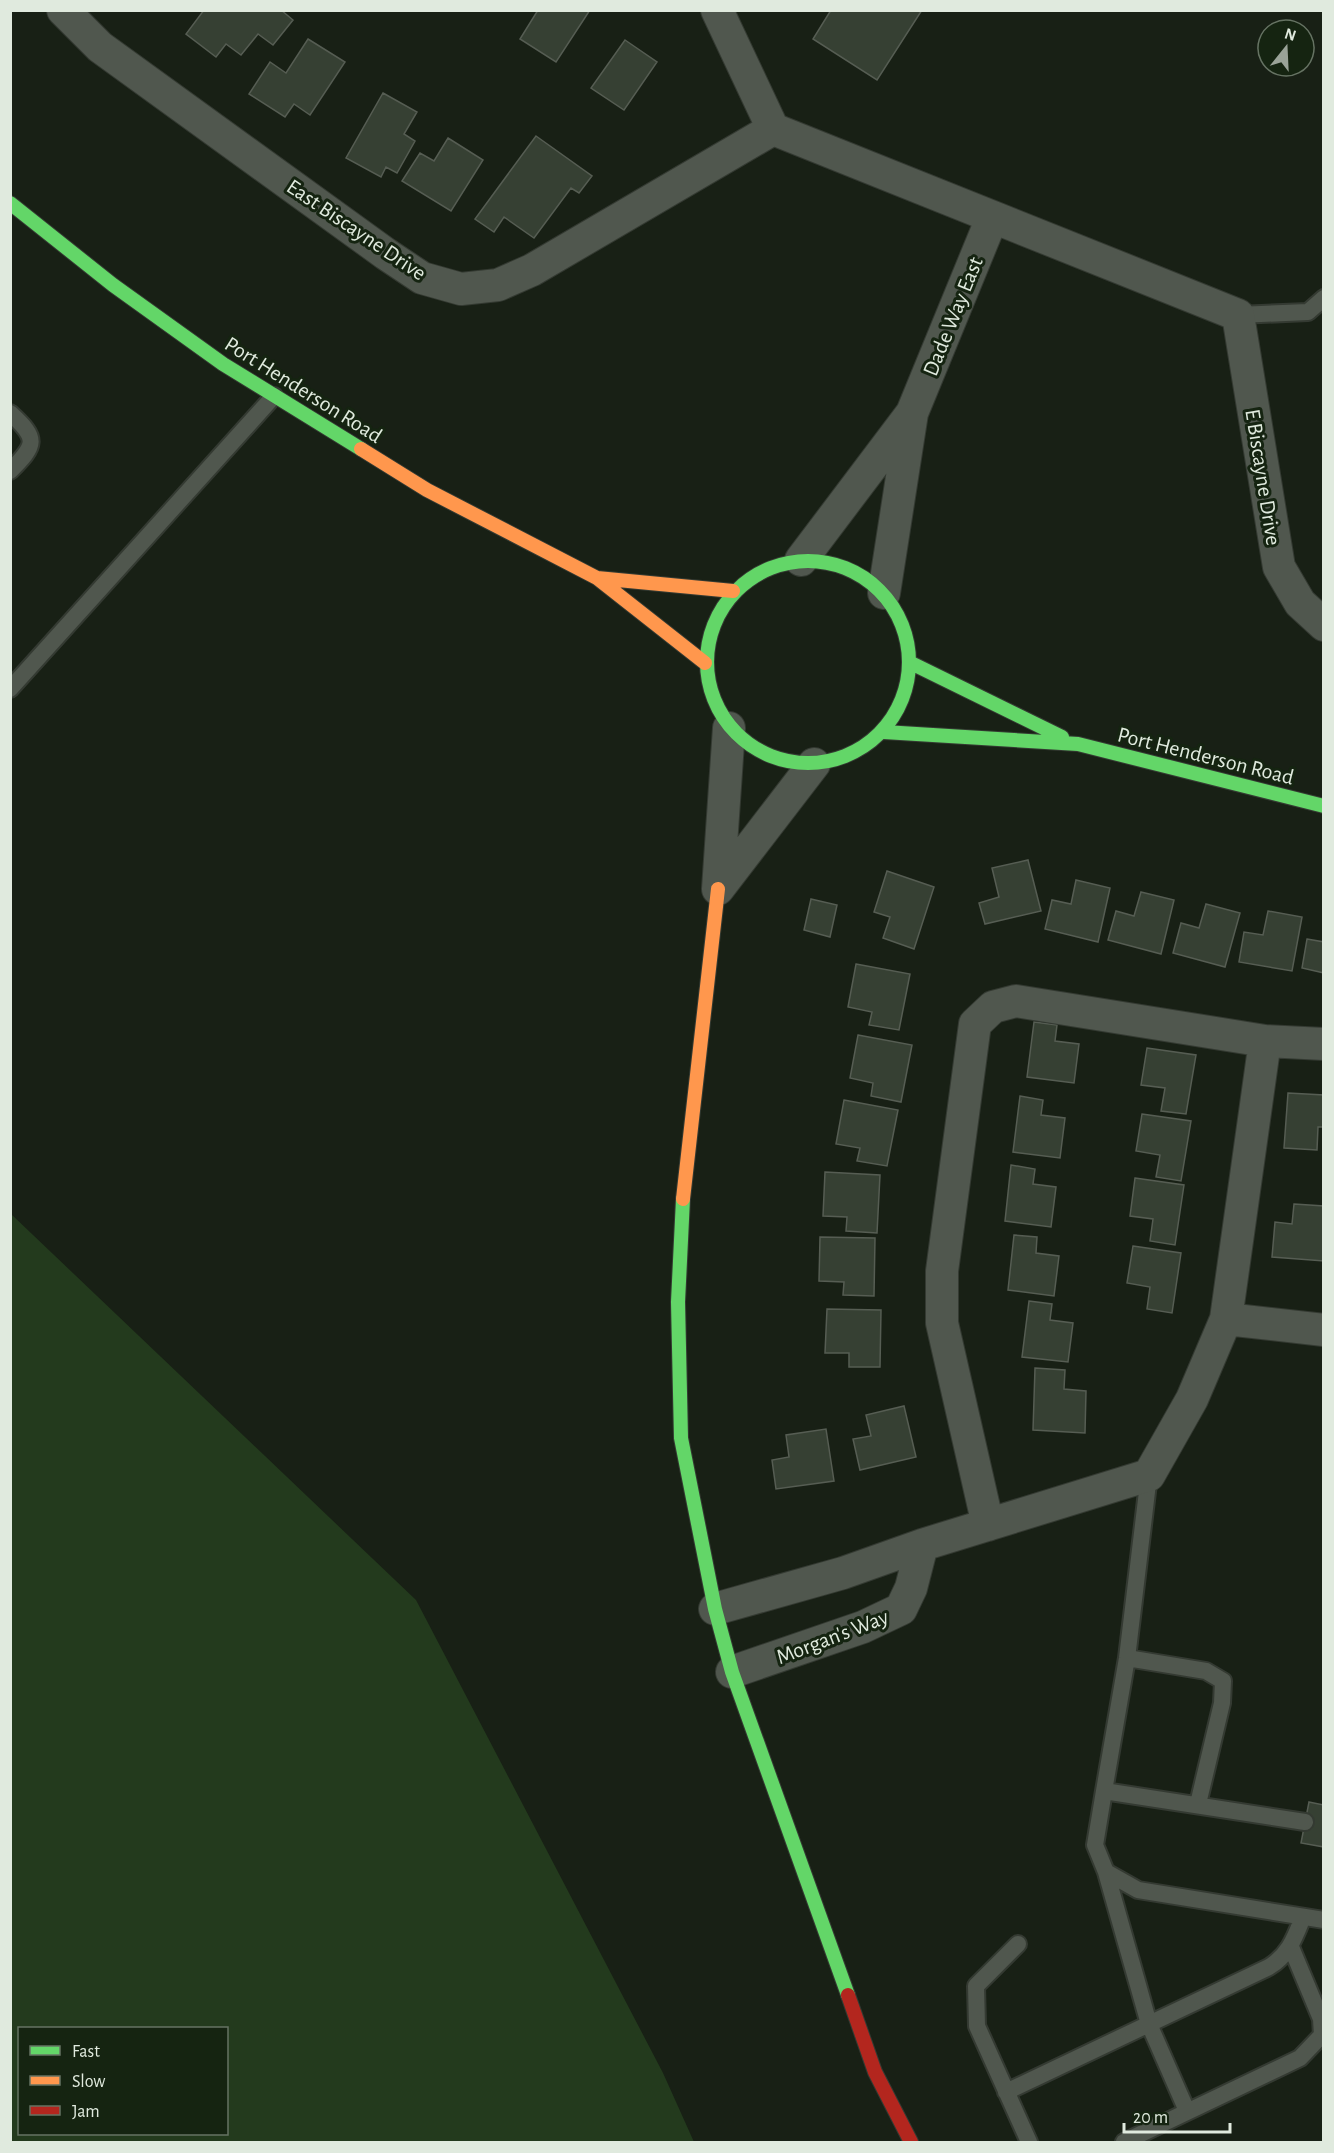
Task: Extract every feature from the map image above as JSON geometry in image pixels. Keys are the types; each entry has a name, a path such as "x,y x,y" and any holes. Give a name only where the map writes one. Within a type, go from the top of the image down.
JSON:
{"main road":[{"name":"Port Henderson Road","path":"10,203 113,285 223,364 427,490 597,578 705,663"},
{"path":"801,560 846,567 884,593 904,625 911,663 904,700 884,732 852,755 814,764 768,756 729,728 711,697 705,663 712,623 733,591 764,569 801,560"},
{"name":"Port Henderson Road","path":"597,578 733,591"},
{"name":"Port Henderson Road","path":"911,663 1077,744"},
{"name":"Port Henderson Road","path":"884,732 1077,744 1323,806"},
{"path":"718,889 684,1186 678,1302 681,1438 715,1609 732,1672 875,2072 911,2142"}],"street":[{"name":"East Biscayne Drive","path":"63,10 100,47 386,254 422,278 461,289 498,285 532,270 773,129"},
{"path":"717,10 773,129 1238,315"},
{"name":"Dade Way East","path":"884,593 912,413 992,218"},
{"name":"E Biscayne Drive","path":"1238,315 1279,567 1300,603 1323,625"},
{"name":"Dade Way East","path":"801,560 912,413"},
{"path":"718,889 729,728"},
{"path":"718,889 814,764"},
{"path":"988,1525 942,1323 942,1271 975,1024 993,1007 1016,1001 1265,1041 1323,1044"},
{"path":"715,1609 843,1574 922,1545 1149,1475 1192,1399 1226,1319 1265,1041"},
{"path":"1226,1319 1323,1330"},
{"name":"Morgan's Way","path":"732,1672 863,1627 901,1609 911,1588 922,1545"}],"lane":[{"path":"1238,315 1308,312 1323,298"},
{"path":"10,690 274,396"},
{"path":"10,413 25,426 31,441 28,453 10,471"},
{"path":"1149,1475 1126,1658 1095,1845 1106,1872 1149,2024 1187,2111"},
{"path":"1126,1658 1206,1671 1223,1681 1222,1703 1198,1804"},
{"path":"1104,1791 1305,1822"},
{"path":"1106,1872 1138,1890 1323,1920"},
{"path":"1006,2092 1269,1967 1280,1960 1291,1947 1304,1917"},
{"path":"1018,1944 976,1986 977,2026 1029,2142"},
{"path":"1124,2142 1300,2058 1322,2035 1321,2019 1291,1947"}],"green space":[{"path":"11,1214 416,1600 663,2073 694,2142 11,2142"}],"building":[{"path":"204,10 281,10 293,20 273,45 258,34 241,55 226,44 216,57 186,34"},
{"path":"538,10 590,10 556,62 520,39"},
{"path":"831,10 922,10 877,80 813,39"},
{"path":"308,39 345,62 310,115 294,104 285,117 249,94 270,62 286,73"},
{"path":"625,40 657,62 624,110 591,88"},
{"path":"383,93 417,112 404,134 415,141 397,173 386,167 381,177 346,158"},
{"path":"536,136 592,176 579,193 571,188 534,238 504,217 494,232 475,219"},
{"path":"448,138 483,160 451,211 402,181 420,153 434,161"},
{"path":"1028,860 1041,911 985,924 979,903 999,897 992,868"},
{"path":"887,871 934,887 914,949 883,938 890,917 874,912"},
{"path":"1076,880 1110,888 1098,942 1045,929 1052,900 1071,904"},
{"path":"1141,892 1174,900 1161,954 1108,940 1116,911 1134,916"},
{"path":"811,899 837,905 830,937 804,930"},
{"path":"1206,904 1240,913 1225,967 1173,953 1181,923 1199,928"},
{"path":"1268,911 1302,917 1292,971 1239,962 1244,932 1263,935"},
{"path":"1307,939 1324,942 1324,973 1302,968"},
{"path":"856,964 910,974 899,1030 869,1025 872,1012 848,1007"},
{"path":"1034,1022 1057,1025 1055,1041 1079,1044 1074,1083 1027,1077"},
{"path":"858,1035 912,1045 901,1102 871,1096 873,1083 850,1078"},
{"path":"1147,1048 1196,1055 1186,1114 1161,1111 1165,1088 1141,1085"},
{"path":"1288,1093 1324,1095 1324,1127 1318,1127 1317,1150 1284,1148"},
{"path":"1020,1096 1043,1100 1041,1115 1065,1118 1060,1158 1013,1152"},
{"path":"844,1100 898,1110 887,1166 857,1161 860,1148 836,1144"},
{"path":"1142,1114 1191,1121 1181,1181 1156,1177 1160,1155 1136,1151"},
{"path":"1011,1165 1035,1169 1033,1184 1056,1187 1051,1227 1005,1221"},
{"path":"825,1172 880,1175 877,1233 846,1231 847,1217 823,1216"},
{"path":"1135,1178 1184,1185 1175,1245 1150,1241 1153,1219 1130,1216"},
{"path":"1294,1204 1324,1206 1324,1261 1272,1257 1275,1222 1292,1224"},
{"path":"1014,1235 1037,1237 1036,1253 1059,1256 1054,1296 1008,1290"},
{"path":"820,1237 875,1238 874,1296 843,1295 844,1282 819,1281"},
{"path":"1133,1246 1181,1253 1172,1313 1147,1309 1150,1287 1127,1283"},
{"path":"1029,1301 1052,1304 1050,1320 1073,1323 1068,1362 1022,1357"},
{"path":"827,1309 881,1310 880,1367 849,1367 849,1353 825,1353"},
{"path":"1035,1368 1065,1370 1064,1389 1086,1391 1085,1433 1033,1430"},
{"path":"904,1406 916,1457 860,1470 853,1439 871,1436 866,1415"},
{"path":"826,1429 834,1481 776,1489 772,1460 789,1457 786,1435"},
{"path":"1309,1802 1324,1805 1324,1847 1301,1843"}],"traffic: fast":[{"path":"10,203 113,285 223,364 361,449"},
{"path":"798,561 818,561 847,568 880,590 902,623 909,662 902,701 880,734 847,756 818,763 798,763 769,756 736,734 714,701 707,672 707,652 714,623 736,590 769,568 798,561"},
{"path":"911,663 1062,737"},
{"path":"884,732 1078,744 1324,806"},
{"path":"683,1199 678,1302 681,1438 715,1609 732,1672 848,1995"}],"traffic: slow":[{"path":"361,449 427,490 597,578 705,663"},
{"path":"597,578 733,591"},
{"path":"683,1199 718,889"}],"traffic: jam":[{"path":"848,1995 875,2072 911,2142"}]}
